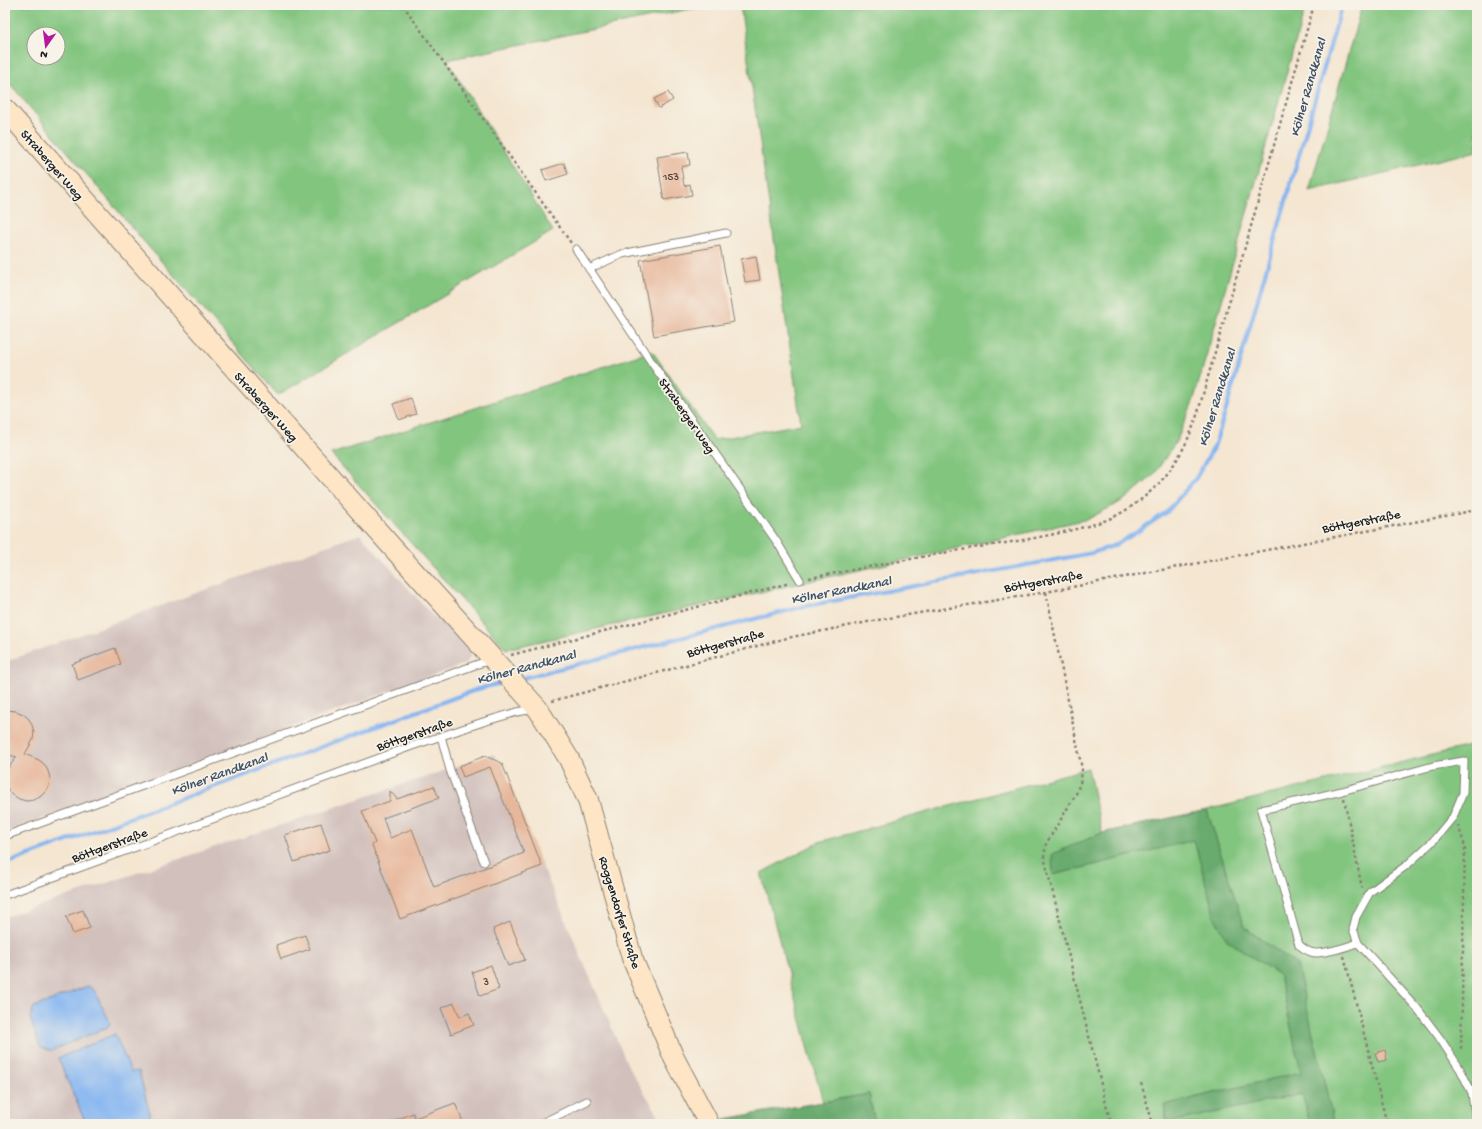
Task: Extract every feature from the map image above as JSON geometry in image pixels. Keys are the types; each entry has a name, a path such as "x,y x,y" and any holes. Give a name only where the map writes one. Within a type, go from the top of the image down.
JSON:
{"main road":[{"name":"Straberger Weg","path":"5,108 387,541 535,705"},
{"name":"Roggendorfer Straße","path":"535,705 570,759 588,800 632,958 674,1058 710,1124"}],"lane":[{"path":"589,269 622,254 726,233"},
{"name":"Straberger Weg","path":"576,249 654,366 776,542 800,580"},
{"path":"5,836 463,669 496,662"},
{"name":"Böttgerstraße","path":"5,895 441,736 535,705"},
{"path":"441,736 450,770 484,862"},
{"path":"1358,943 1316,953 1306,950 1299,945 1262,810 1433,766 1464,761 1463,793 1453,817 1433,841 1407,865 1370,892 1356,917 1352,929 1358,943 1417,1008 1440,1037 1460,1069 1472,1093 1476,1124"},
{"path":"540,1124 587,1101"}],"path":[{"path":"403,5 576,249"},
{"path":"496,662 800,580 1051,535 1092,526 1119,514 1138,503 1169,473 1191,433 1314,5"},
{"name":"Böttgerstraße","path":"535,705 787,638 883,619 1046,592 1477,510"},
{"path":"1046,592 1082,769 1081,780 1076,794 1046,844 1044,857 1111,1124"},
{"path":"1342,790 1365,902"},
{"path":"1453,817 1460,828 1464,846 1460,1069"},
{"path":"1342,948 1387,1124"},
{"path":"1141,1083 1153,1124"}],"shaded area":[{"path":"360,534 432,615 444,622 470,650 471,655 464,664 5,832 5,662"},
{"path":"494,754 629,1068 664,1124 5,1124 5,917"}],"green space":[{"path":"5,5 709,5 447,60 553,231 278,395 140,237 5,78"},
{"path":"740,5 1306,5 1194,399 1177,440 1154,475 1124,500 1088,519 506,649 331,454 652,351 714,440 801,424"},
{"path":"1362,5 1477,5 1477,151 1309,191"},
{"path":"1477,744 1477,1124 875,1124 869,1094 823,1102 761,873 819,842 1088,768 1102,833 1207,810"},
{"path":"1207,810 1244,927 1297,965 1334,1124 1310,1124 1302,1094 1167,1123 1164,1105 1301,1072 1279,975 1227,940 1215,918 1194,840 1053,875 1052,854 1102,833"},
{"path":"869,1094 875,1124 727,1124 724,1119"}],"water":[{"path":"88,986 94,990 110,1022 108,1027 51,1051 40,1047 30,1018 34,1007"},
{"path":"115,1034 131,1072 139,1071 152,1124 86,1124 58,1058"}],"building":[{"path":"668,92 673,100 659,108 654,99"},
{"path":"688,152 690,165 681,167 684,186 690,184 692,195 664,200 657,157"},
{"path":"564,163 568,174 546,181 542,170"},
{"path":"720,246 734,322 654,336 640,260"},
{"path":"756,256 760,280 745,282 741,259"},
{"path":"411,398 416,414 399,420 393,404"},
{"path":"115,648 121,664 78,680 72,664"},
{"path":"5,710 16,711 29,719 34,732 33,740 25,754 39,760 45,765 48,771 50,778 49,786 40,797 33,800 26,801 19,799 8,790 5,783 7,769 17,757 5,754"},
{"path":"485,756 502,763 542,866 400,919 372,845 375,843 362,811 390,801 390,791 397,799 434,786 439,798 383,818 390,838 412,829 434,887 524,853 490,767 463,777 459,766"},
{"path":"321,823 330,850 294,862 285,835"},
{"path":"83,910 90,928 73,934 66,916"},
{"path":"510,922 525,960 508,966 493,929"},
{"path":"305,935 310,949 281,959 276,945"},
{"path":"491,965 499,989 480,996 472,972"},
{"path":"454,1003 460,1017 469,1013 474,1025 451,1034 441,1008"},
{"path":"1385,1050 1387,1060 1378,1062 1375,1053"},
{"path":"455,1103 464,1124 387,1124 413,1113 415,1118"}],"waterway":[{"name":"Kölner Randkanal","path":"519,679 806,606 1092,553 1113,546 1167,512 1196,478 1214,447 1226,410 1342,5"},
{"name":"Kölner Randkanal","path":"5,864 478,689 505,682"}]}
